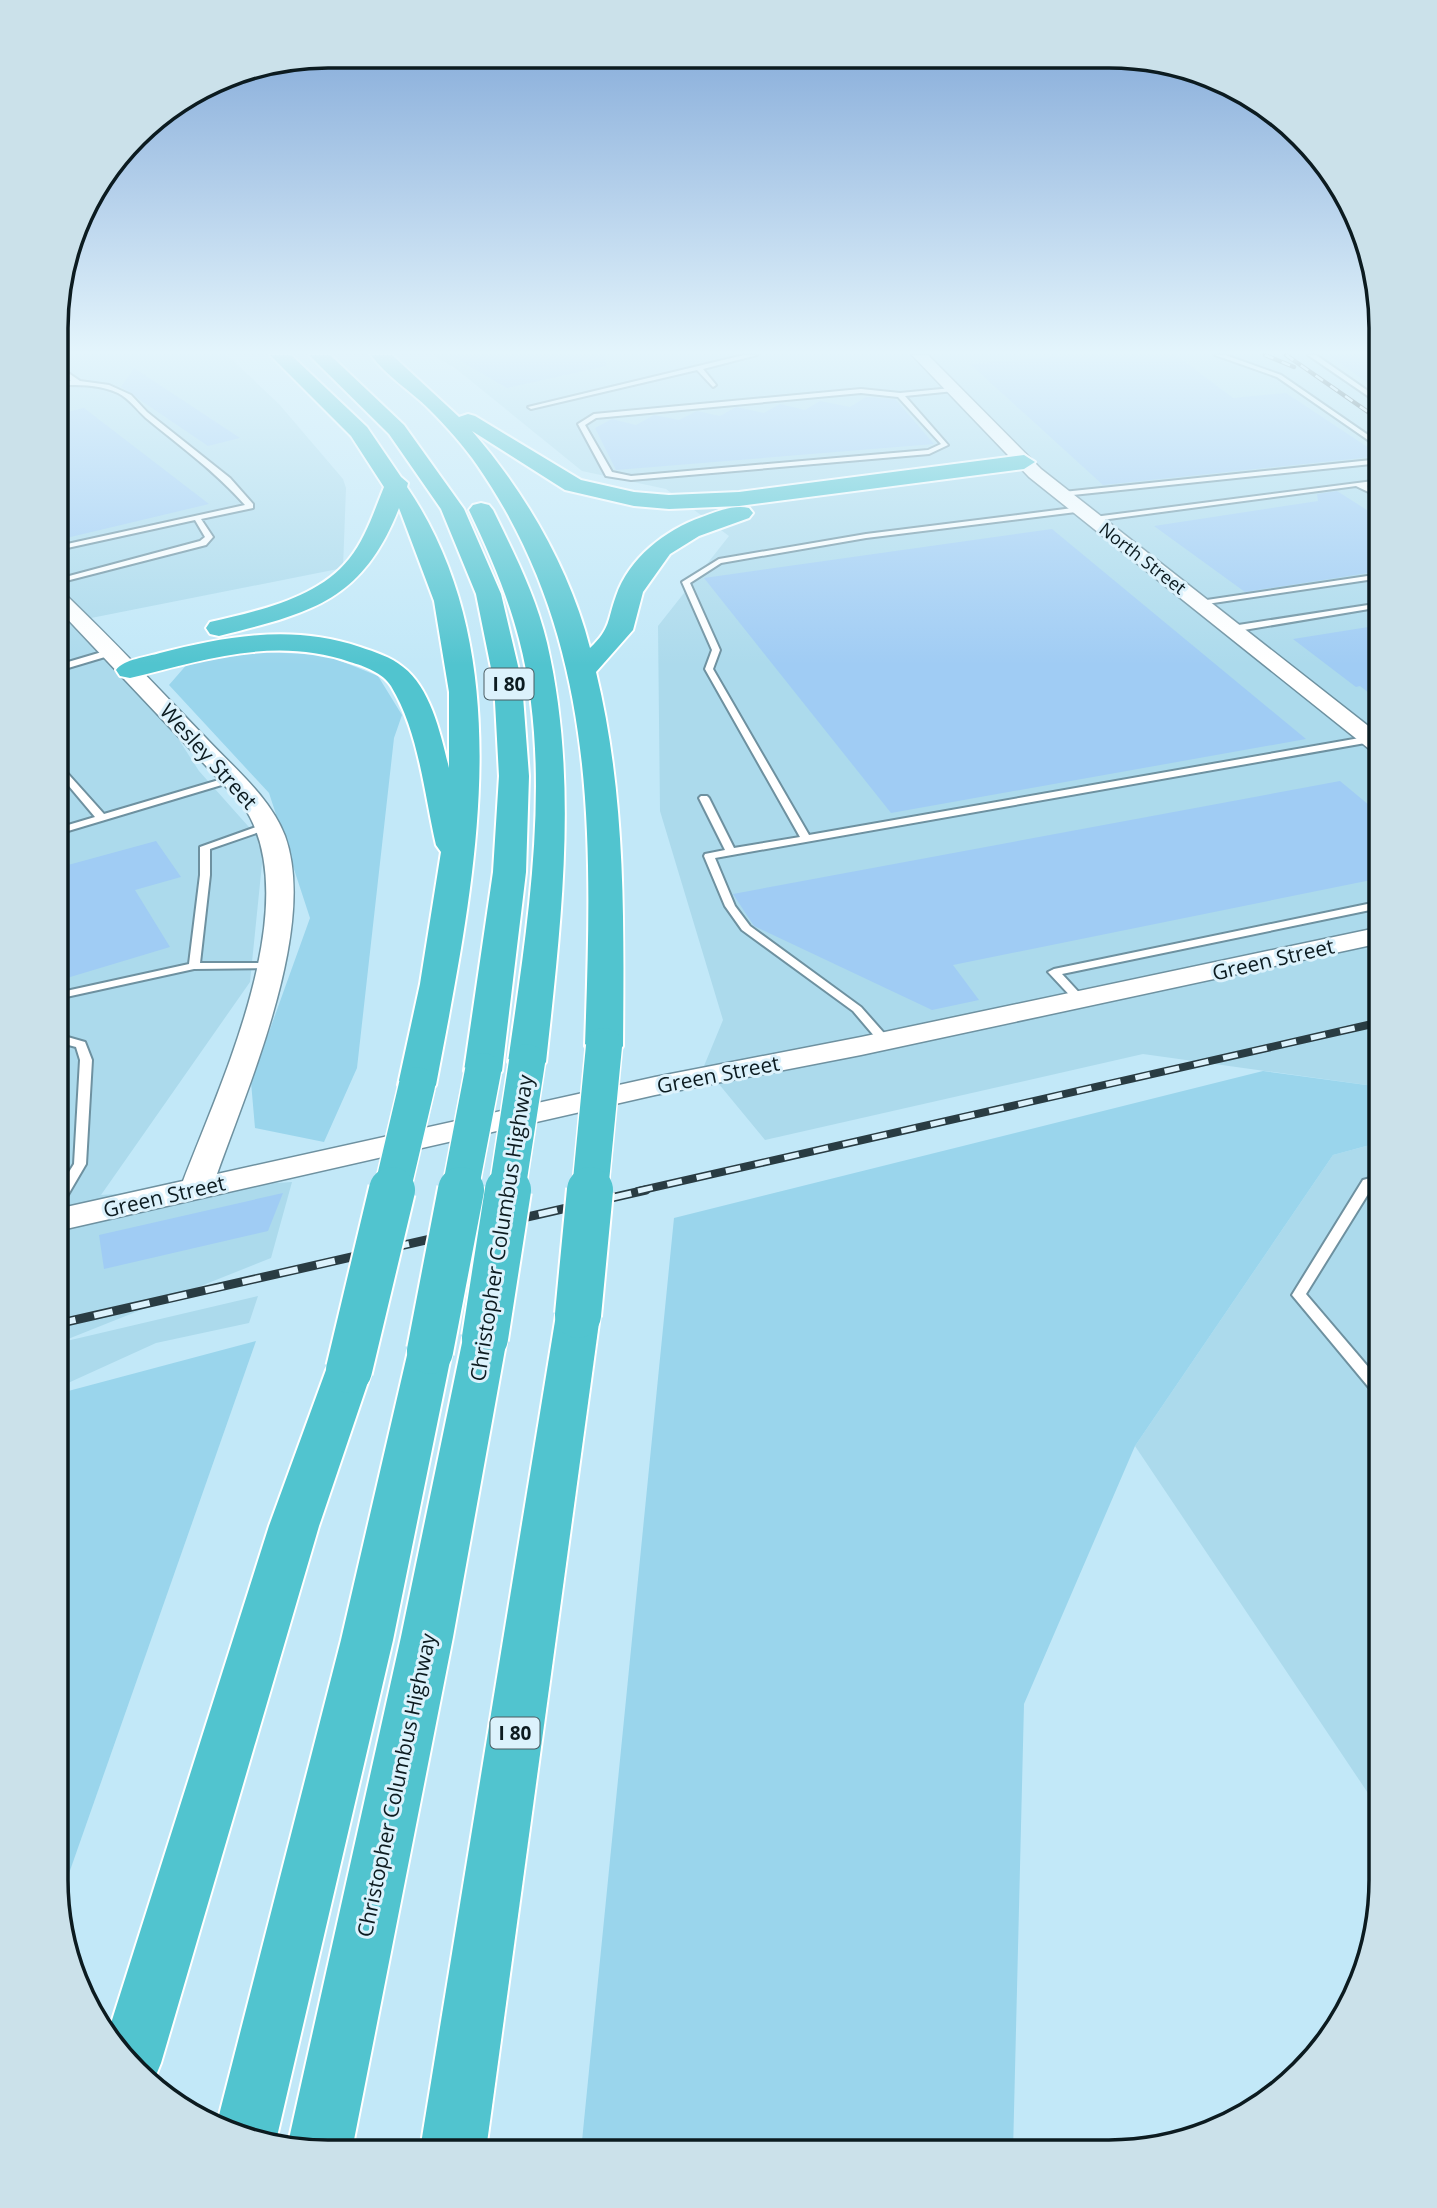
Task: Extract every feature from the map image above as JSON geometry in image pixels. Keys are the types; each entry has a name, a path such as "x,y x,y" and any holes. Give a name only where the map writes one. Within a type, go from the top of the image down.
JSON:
{"highway":[{"name":"I 80","path":"133,2052 294,1526 349,1370 417,1085 458,868 466,773 466,718 459,657 436,562 397,483 378,458"},
{"name":"Christopher Columbus Highway","path":"248,2127 367,1640 430,1351 483,1071 505,925 514,822 511,696 498,626 478,564 439,486 419,458"},
{"name":"Christopher Columbus Highway","path":"321,2140 427,1637 485,1338 527,1062 547,890 550,792 544,706 531,634 502,552 485,516 446,458"},
{"name":"I 80","path":"454,2140 578,1315 604,1046 606,856 600,771 583,669 563,601 540,546 513,498 483,458"},
{"path":"528,458 562,480 599,493 635,499 691,502 1029,468"},
{"path":"583,669 623,626 628,595 642,569 658,550 697,526 781,505 1029,468"},
{"path":"119,659 254,619 316,596 337,583 369,550 397,483"},
{"path":"119,659 263,642 326,646 382,664 400,678 415,707 458,868"}],"street":[{"name":"North Street","path":"1019,458 1369,737"},
{"name":"Wesley Street","path":"68,613 119,659 260,812 281,865 282,892 271,966 195,1190"},
{"name":"Green Street","path":"68,1218 642,1089 885,1041 1369,938"}],"lane":[{"path":"68,546 250,506 227,480 200,458"},
{"path":"600,458 609,474 631,478 860,458"},
{"path":"1063,494 1369,463"},
{"path":"1332,468 1369,489"},
{"path":"806,839 709,669 716,650 686,582 719,561 866,536 1369,483"},
{"path":"68,578 203,542 209,537 197,518"},
{"path":"1200,603 1369,578"},
{"path":"1232,629 1369,607"},
{"path":"68,667 119,659"},
{"path":"885,1041 857,1009 746,928 730,906 709,856 1369,744"},
{"path":"68,779 102,818"},
{"path":"68,828 232,779"},
{"path":"704,798 731,852"},
{"path":"194,965 205,875 205,847 267,826"},
{"path":"1080,1000 1054,972 1369,907"},
{"path":"68,994 194,965 271,966"},
{"path":"68,1041 81,1045 86,1060 80,1164 68,1184"},
{"path":"1369,1183 1299,1295 1369,1378"}],"shaded area":[{"path":"68,458 325,458 343,479 346,488 343,568 86,619 130,664 199,771 264,844 250,982 101,1195 292,1182 271,1258 68,1339"},
{"path":"566,458 1369,458 1369,1085 1143,1054 765,1140 704,1066 723,1020 660,811 658,626 729,536 666,489 582,471"},
{"path":"244,651 326,655 378,676 402,715 394,738 357,1068 324,1142 255,1128 251,1082 310,918 269,793 169,685 189,662"},
{"path":"1263,1071 1369,1085 1369,1145 1333,1155 1135,1446 1024,1704 1013,2140 582,2140 674,1218"},
{"path":"1369,1145 1369,1795 1135,1446 1333,1155"},
{"path":"258,1296 249,1323 156,1343 68,1383 68,1341"},
{"path":"256,1341 68,1876 68,1391"}],"building":[{"path":"68,458 149,458 209,504 68,538"},
{"path":"610,458 762,458 616,470"},
{"path":"1073,458 1361,458 1103,485"},
{"path":"1337,491 1369,511 1369,573 1245,592 1154,526 1318,501 1317,494"},
{"path":"1052,529 1306,739 891,813 704,578"},
{"path":"1369,627 1369,693 1360,686 1356,687 1293,639"},
{"path":"1340,781 1369,805 1369,880 953,965 979,1000 932,1010 754,926 733,894"},
{"path":"156,841 181,877 135,890 170,947 68,978 68,865"},
{"path":"283,1193 268,1231 104,1269 99,1235"}],"railway":[{"path":"638,1191 1369,1025"},
{"path":"68,1321 646,1190"}]}
